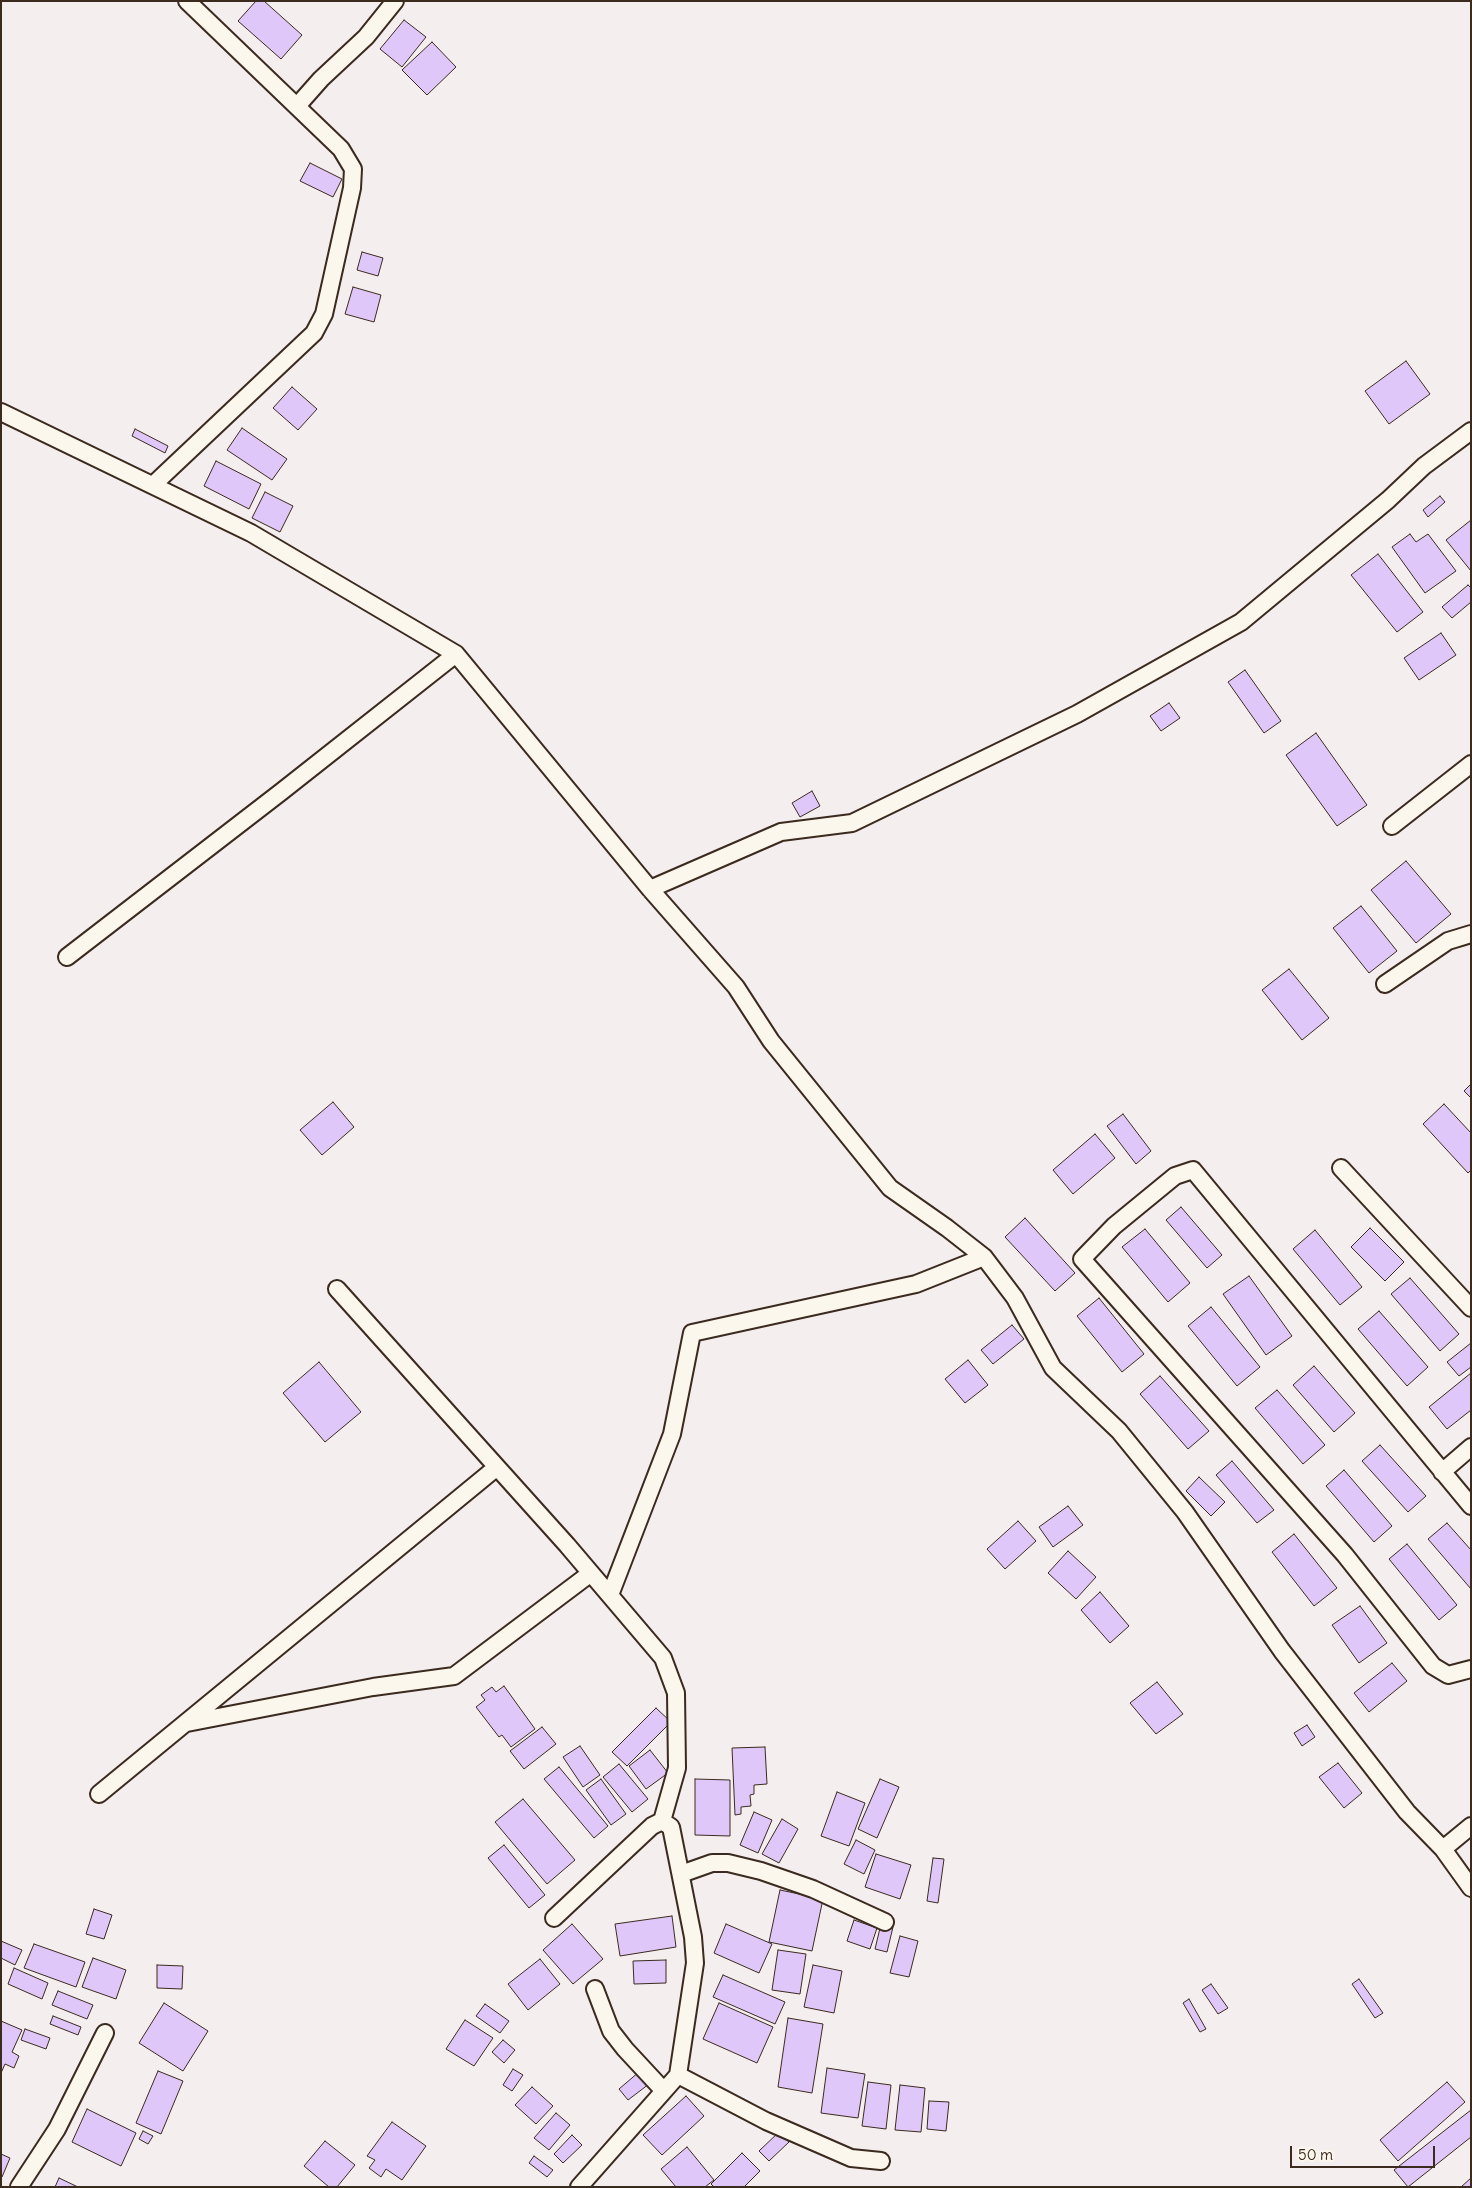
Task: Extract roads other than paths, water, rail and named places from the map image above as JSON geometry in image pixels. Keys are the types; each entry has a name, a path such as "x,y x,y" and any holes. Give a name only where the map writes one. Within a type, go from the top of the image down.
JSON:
{"street":[{"path":"154,484 314,333 324,314 352,188 352,169 342,149 188,1"},
{"path":"298,105 321,79 366,37 395,1"},
{"path":"1,412 154,484 251,533 456,654 650,889 736,987 771,1041 890,1188 984,1257 1015,1298 1053,1368 1125,1438 1185,1512 1282,1651 1408,1812 1443,1849 1471,1888"},
{"path":"650,889 781,832 852,823 1077,714 1241,622 1388,500 1424,466 1471,431"},
{"path":"66,957 281,792 456,654"},
{"path":"1392,826 1471,764"},
{"path":"1385,984 1448,941 1471,934"},
{"path":"1341,1168 1471,1308"},
{"path":"1471,1506 1192,1170 1175,1176 1114,1226 1082,1259 1345,1555 1433,1666 1448,1675 1471,1669"},
{"path":"610,1595 672,1434 692,1333 916,1284 984,1257"},
{"path":"337,1289 591,1573 663,1658 676,1693 677,1768 662,1821 652,1826 632,1843 554,1918"},
{"path":"1442,1472 1471,1447"},
{"path":"99,1794 497,1468"},
{"path":"185,1724 373,1688 454,1676 591,1573"},
{"path":"579,2187 678,2075 695,1963 694,1936 671,1827 662,1821"},
{"path":"1443,1849 1471,1826"},
{"path":"681,1874 712,1863 728,1863 813,1888 885,1922"},
{"path":"595,1989 611,2031 664,2091"},
{"path":"19,2187 56,2129 106,2033"},
{"path":"678,2075 766,2121 850,2158 881,2160"}]}
